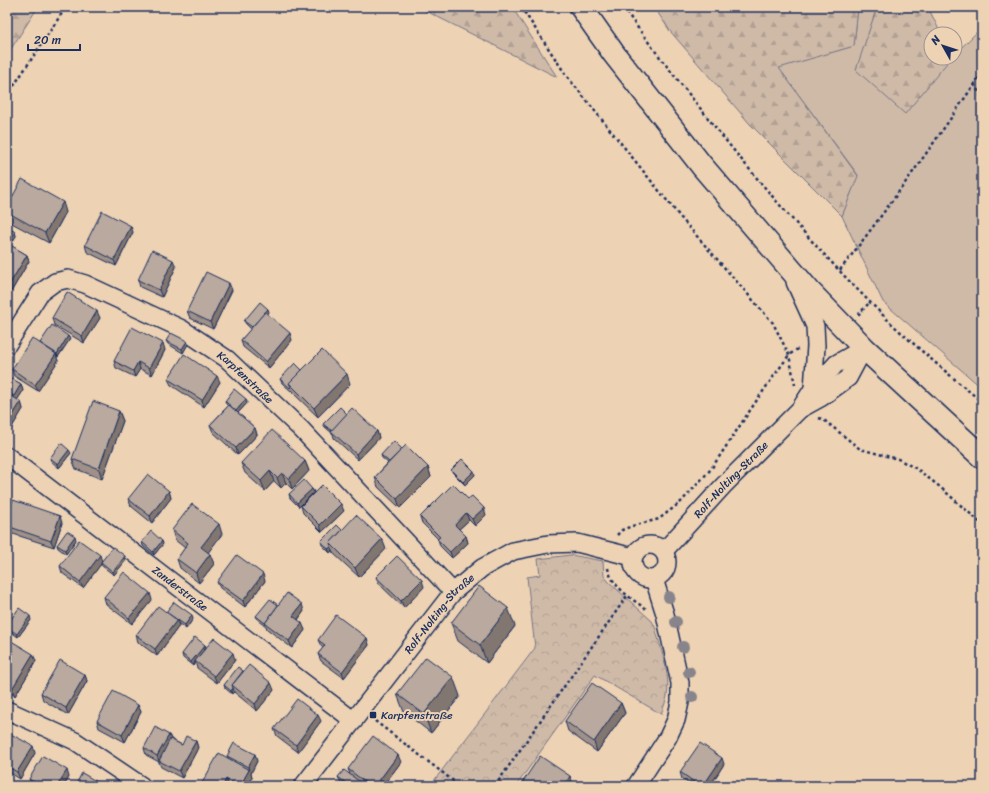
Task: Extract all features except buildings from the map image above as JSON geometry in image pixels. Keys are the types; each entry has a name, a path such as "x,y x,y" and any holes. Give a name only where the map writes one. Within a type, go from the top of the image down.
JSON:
{"main road":[{"path":"581,7 614,54 702,166 790,269 844,329 982,457"}],"street":[{"name":"Rolf-Nolting-Straße","path":"790,269 815,326 816,346 813,388"},
{"name":"Karpfenstraße","path":"7,345 40,293 55,282 68,279 85,284 182,329 227,359 302,430 453,592"},
{"name":"Rolf-Nolting-Straße","path":"664,551 724,486 800,409 813,388 836,364 864,348"},
{"name":"Rolf-Nolting-Straße","path":"800,409 822,397 848,378 864,348"},
{"name":"Zanderstraße","path":"7,456 358,716"},
{"name":"Rolf-Nolting-Straße","path":"303,786 453,592 482,568 514,551 548,544 577,543 633,557"},
{"path":"647,544 653,544 664,551 668,564 661,576 654,579 639,576 633,567 633,557 636,551 647,544"},
{"path":"636,786 668,737 676,720 680,702 680,683 664,614 654,579"},
{"path":"7,710 75,741 142,786"}],"path":[{"path":"7,96 66,7"},
{"path":"521,7 566,75 680,218 773,323 789,355 800,409 824,420 860,449 898,459 917,469 982,524"},
{"path":"623,7 644,37 743,162 840,270 893,325 937,365 982,402"},
{"path":"840,270 868,235 982,73"},
{"path":"974,84 982,97"},
{"path":"739,429 759,397 789,355"},
{"path":"495,786 627,596"},
{"path":"358,716 460,786"}],"green space":[{"path":"7,7 38,7 7,55"},
{"path":"418,7 512,7 557,77"},
{"path":"654,7 858,7 854,46 779,68 858,176 842,216 750,124 670,31"},
{"path":"858,7 877,7 857,70 923,62 923,66 963,66 963,46 982,27 982,388 883,302 842,216 858,175 778,67 854,46"},
{"path":"877,7 928,7 937,26 923,26 923,66 944,66 905,114 856,70"},
{"path":"571,555 603,561 604,576 652,621 662,652 668,679 667,696 661,714 595,675 516,786 430,786 535,648 527,577 540,575 538,559"}],"place":[{"name":"Karpfenstraße","path":"373,715"}]}
